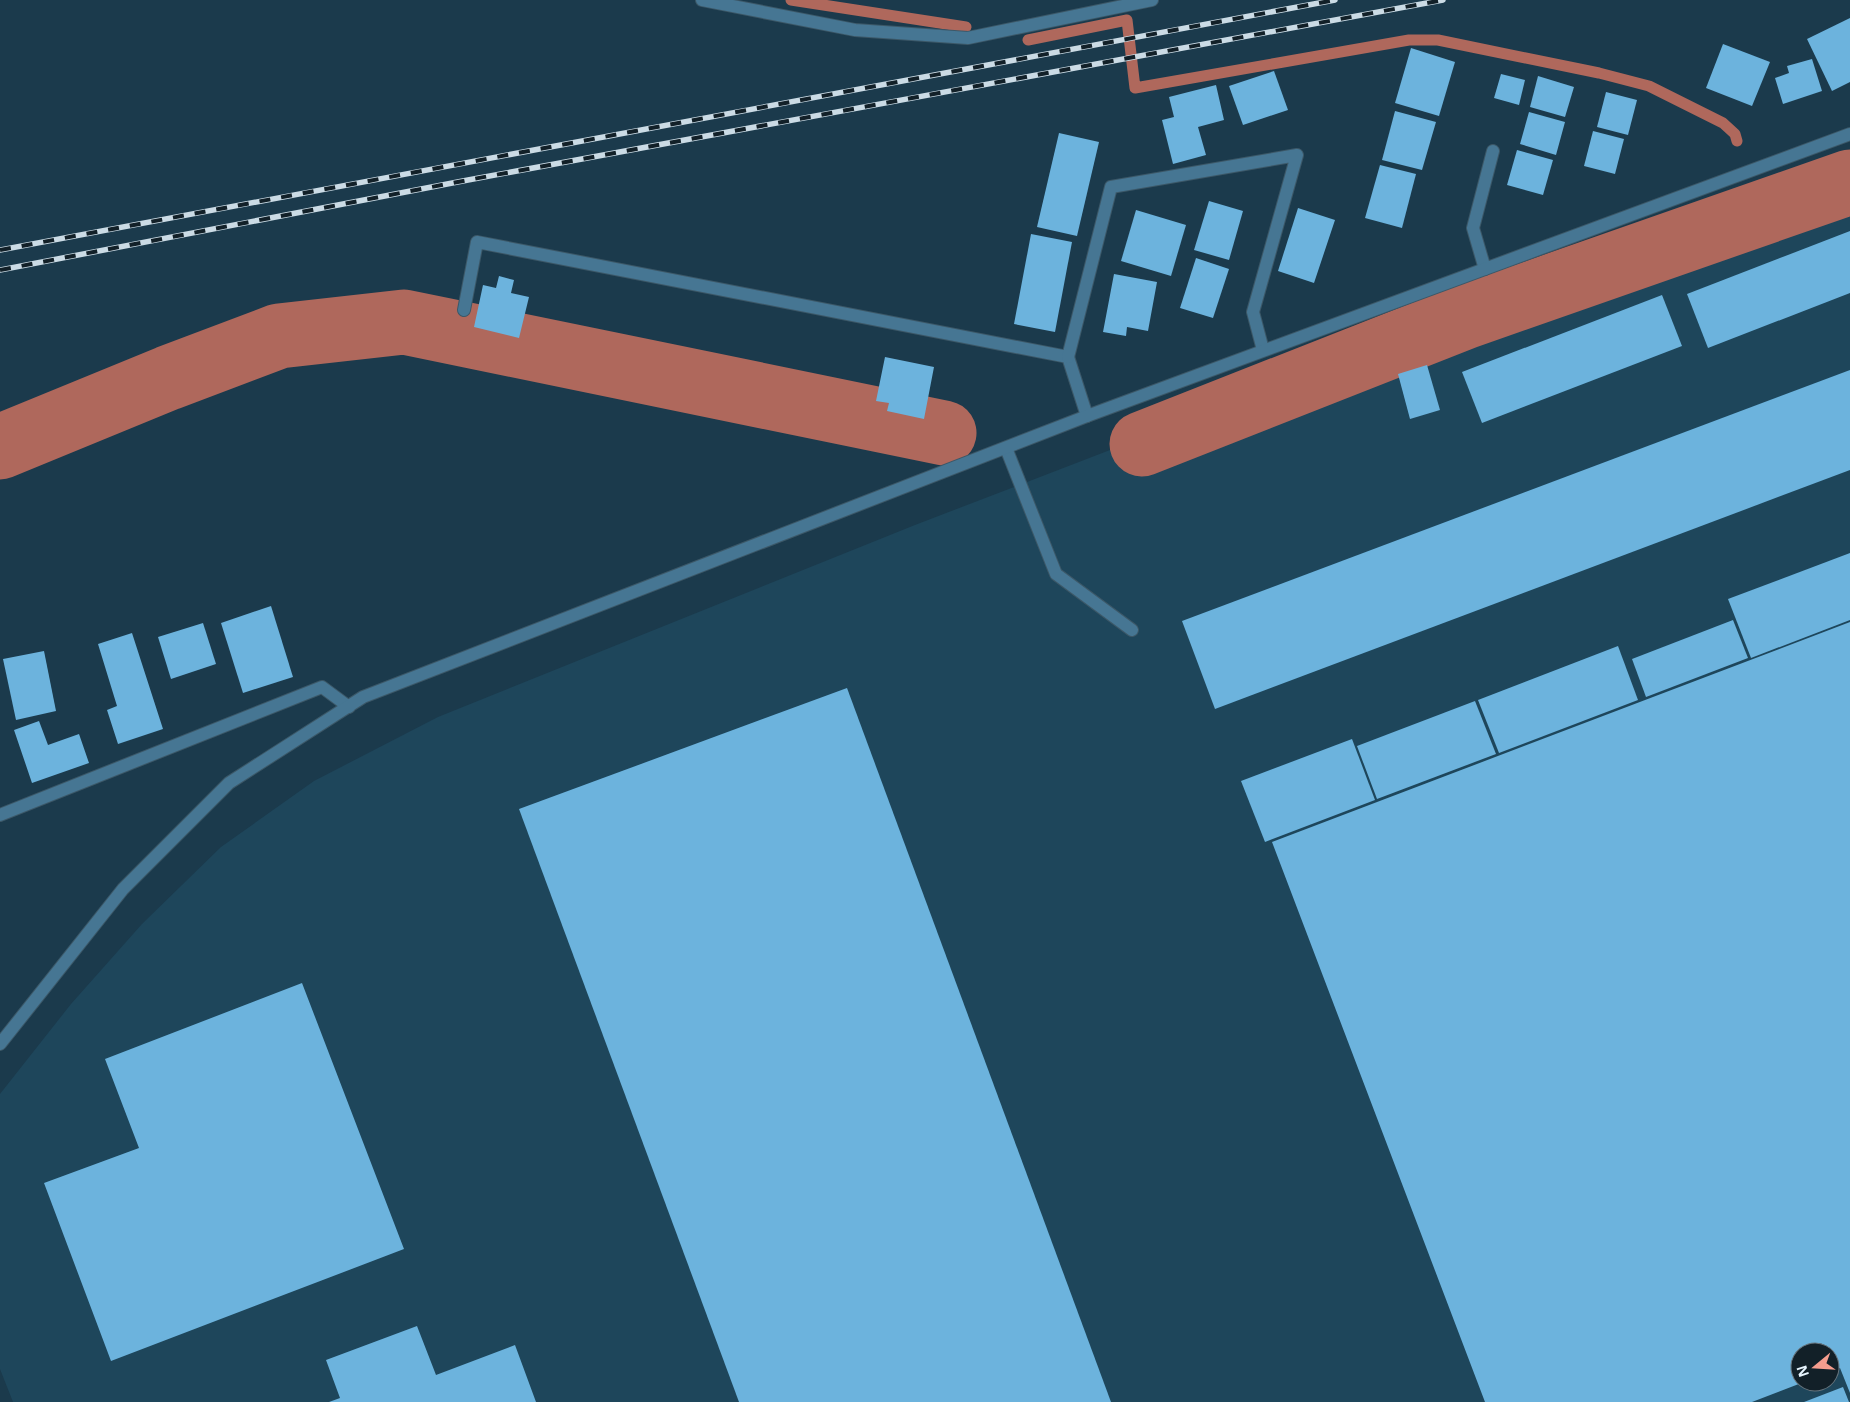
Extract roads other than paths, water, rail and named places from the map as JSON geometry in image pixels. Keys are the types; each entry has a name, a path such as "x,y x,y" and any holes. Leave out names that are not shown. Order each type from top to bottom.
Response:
{"street":[{"path":"702,0 855,30 968,38 1152,0"},
{"path":"0,1044 123,889 229,783 363,697 1087,416 1850,134"},
{"path":"1485,269 1472,228 1493,151"},
{"path":"1087,416 1068,358 1111,187 1297,155 1253,312 1264,350"},
{"path":"464,310 477,242 1068,358"},
{"path":"1006,448 1056,574 1132,630"},
{"path":"0,815 322,688 349,707"}],"waterway":[{"path":"791,0 966,27"},
{"path":"1028,40 1127,20 1135,88 1409,40 1438,40 1599,73 1649,86 1723,123 1735,134 1737,141"},
{"path":"1142,444 1467,316 1850,182"},
{"path":"1762,203 1765,211"},
{"path":"0,447 168,378 279,336 404,322 944,433"}],"railway":[{"path":"0,250 1335,0"},
{"path":"0,270 468,180 1443,0"}]}
